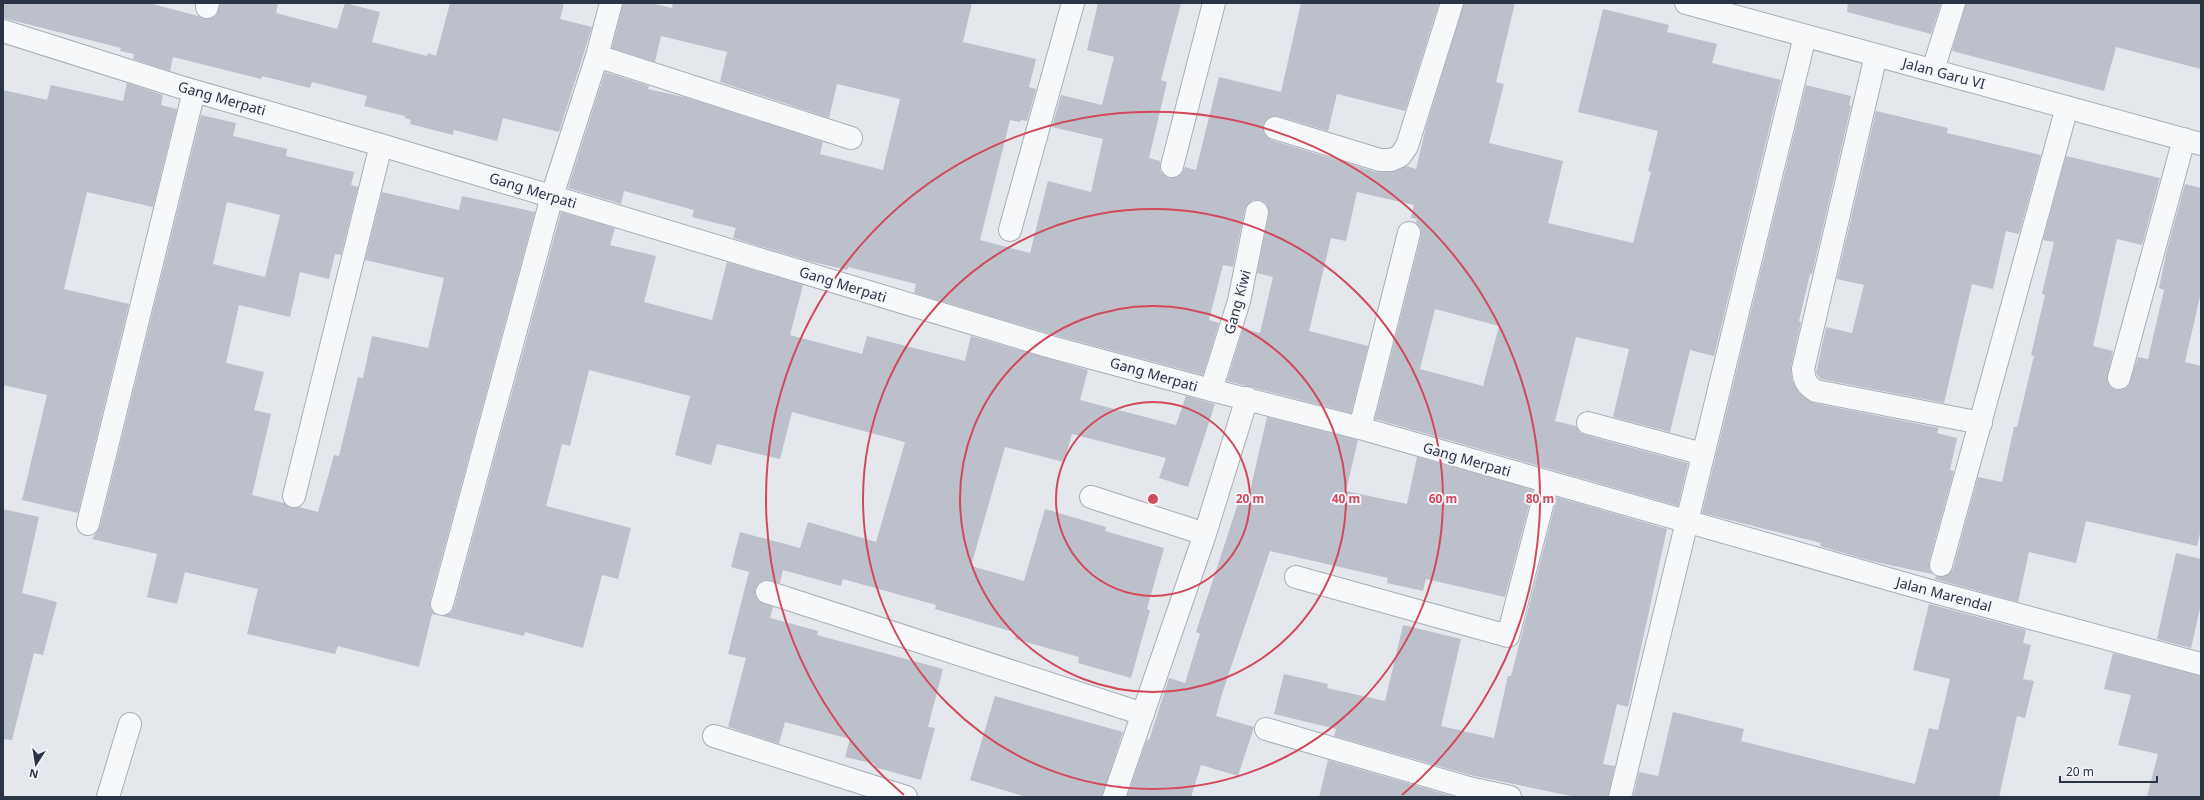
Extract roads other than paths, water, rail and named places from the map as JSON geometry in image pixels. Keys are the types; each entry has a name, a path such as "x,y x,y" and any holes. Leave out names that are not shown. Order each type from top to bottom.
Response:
{"street":[{"path":"442,604 552,196 597,56 610,3"},
{"path":"1010,230 1073,3"},
{"path":"1172,166 1214,3"},
{"path":"1275,128 1380,160 1391,160 1400,156 1407,146 1415,124 1452,3"},
{"name":"Jalan Garu VI","path":"1686,3 2192,141"},
{"path":"1933,70 1954,3"},
{"name":"Gang Merpati","path":"3,31 194,91 552,196 1051,347 1360,428 1688,522"},
{"path":"1620,797 1805,36"},
{"path":"1876,55 1803,369 1804,379 1808,386 1816,391 1981,423"},
{"path":"597,56 851,138"},
{"path":"88,524 194,91"},
{"path":"1941,565 2067,106"},
{"path":"2119,378 2192,141"},
{"path":"294,496 381,145"},
{"name":"Gang Kiwi","path":"1211,390 1239,301 1257,212"},
{"path":"1360,428 1409,232"},
{"path":"1114,797 1204,534 1247,398"},
{"path":"1588,422 1703,454"},
{"path":"1296,577 1508,636 1548,482"},
{"path":"1091,497 1204,534"},
{"name":"Jalan Marendal","path":"1688,522 1934,592 2200,659"},
{"path":"767,592 1143,714"},
{"path":"108,797 130,724"},
{"path":"1266,729 1469,788 1510,797"},
{"path":"714,736 906,797"}]}
